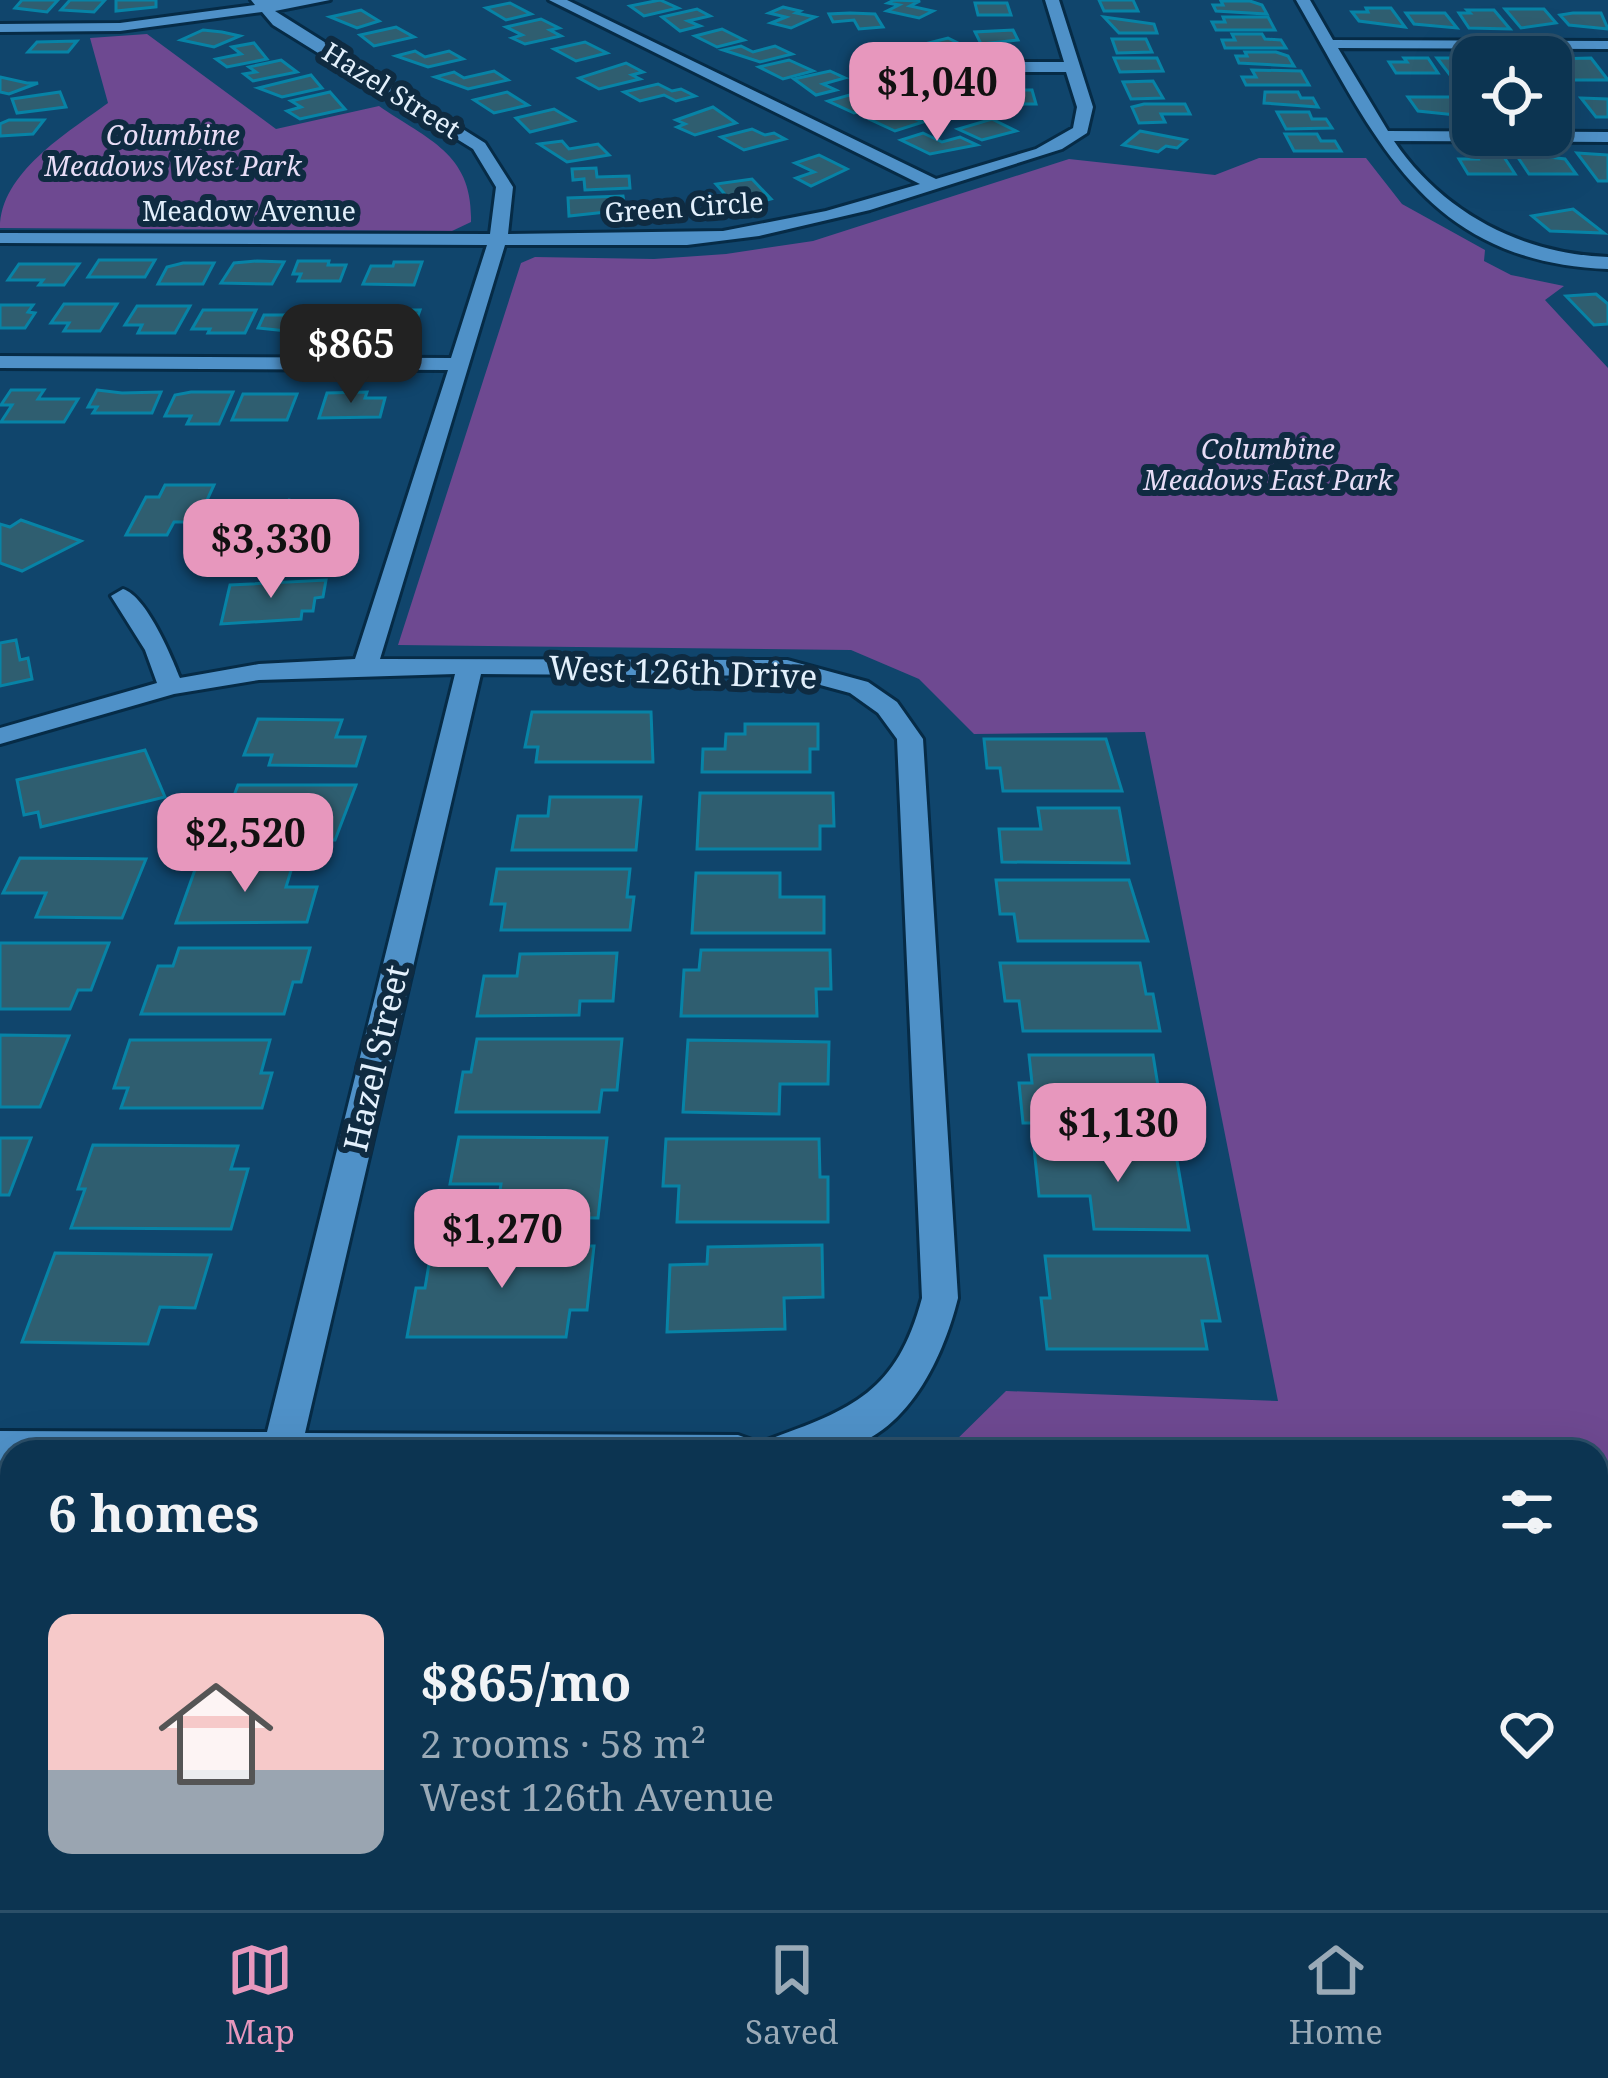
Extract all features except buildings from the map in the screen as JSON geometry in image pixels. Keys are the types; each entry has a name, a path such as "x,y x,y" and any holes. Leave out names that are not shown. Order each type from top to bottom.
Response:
{"street":[{"path":"0,28 120,28 262,4 322,0"},
{"path":"556,0 935,185"},
{"name":"Green Circle","path":"497,240 687,240 747,234 793,226 1060,144 1081,130 1085,107 1052,0"},
{"path":"1304,0 1404,167 1435,196 1543,264 1608,263"},
{"name":"Hazel Street","path":"262,4 278,22 444,122 495,161 508,195 365,666"},
{"path":"1329,44 1608,45"},
{"path":"1006,67 1076,67"},
{"path":"1385,136 1608,137"},
{"name":"Meadow Avenue","path":"0,238 497,240"},
{"path":"0,362 460,364"},
{"path":"123,596 157,650 171,687"},
{"name":"West 126th Drive","path":"0,736 171,687 260,672 365,666 787,668 826,674 880,699 899,718 910,739 940,1298 932,1342 913,1376 881,1410 824,1440"},
{"name":"Hazel Street","path":"284,1440 470,666"}],"green space":[{"name":"Columbine Meadows West Park","path":"147,34 276,129 379,106 431,140 456,165 470,199 471,222 452,231 0,228 3,208 23,172 108,103 90,38"},
{"name":"Columbine Meadows East Park","path":"1259,158 1366,158 1402,204 1485,250 1484,261 1511,275 1564,286 1545,300 1608,368 1608,1440 956,1440 1006,1391 1278,1401 1145,732 974,734 919,679 851,650 398,645 521,263 535,257 654,259 726,254 813,241 1069,159 1215,175"}]}
